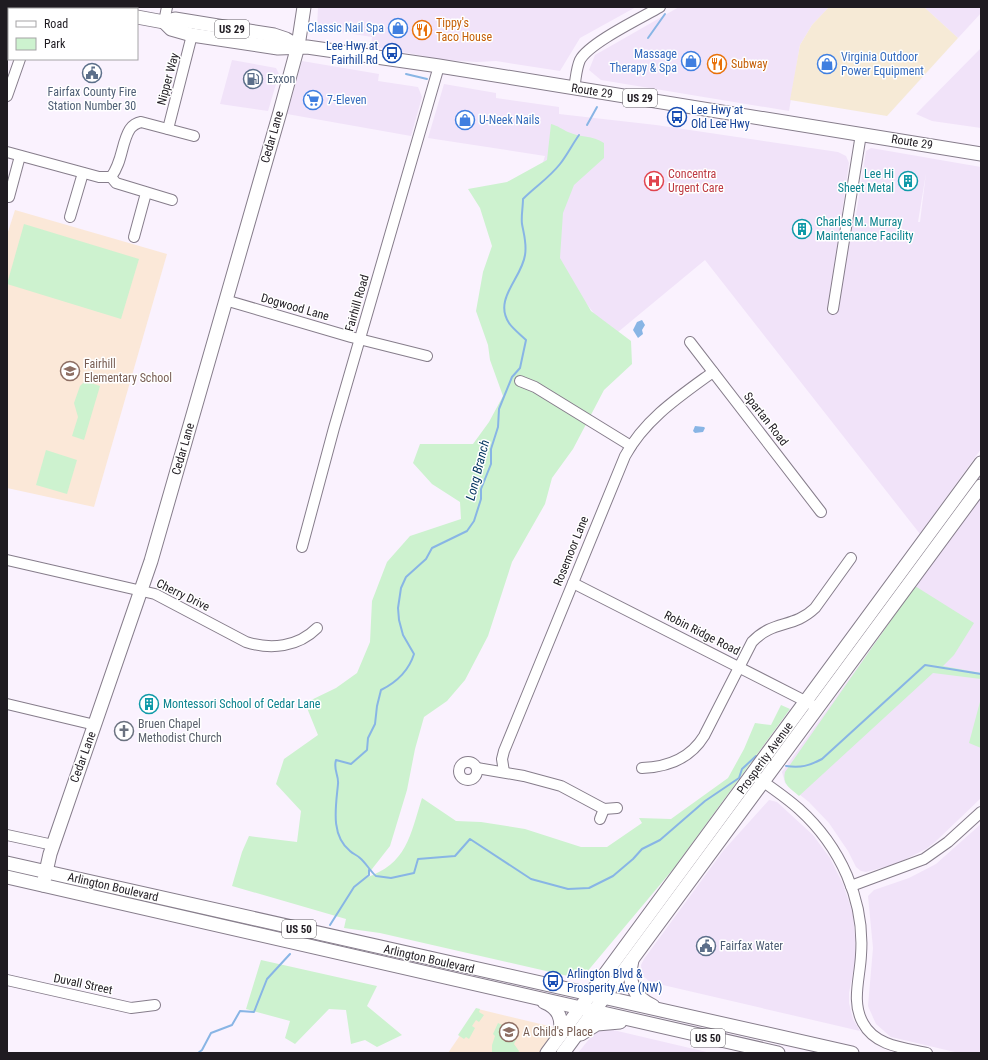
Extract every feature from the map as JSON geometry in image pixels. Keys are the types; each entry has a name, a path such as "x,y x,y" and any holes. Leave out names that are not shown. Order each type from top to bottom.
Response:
{"main road":[{"name":"Cedar Lane","path":"44,878 53,845 142,590 298,46 304,7"},
{"name":"Route 29","path":"138,17 164,22 175,19 274,35 286,39 298,46"},
{"name":"Route 29","path":"164,22 171,29 192,35 278,48 298,46 439,66 981,154"},
{"name":"Prosperity Avenue","path":"563,1053 632,960 759,778 807,701 981,463"},
{"name":"Prosperity Avenue","path":"547,1053 590,995 759,778 818,708 981,486"},
{"name":"Arlington Boulevard","path":"7,863 44,878 533,997 779,1053"},
{"name":"Arlington Boulevard","path":"7,877 44,878 604,998 852,1053"},
{"path":"632,960 630,977 637,995 648,1003 677,1015"},
{"path":"533,997 551,1005 558,1012 562,1023 560,1035"},
{"path":"572,1042 597,1024 607,1022 638,1022"}],"street":[{"path":"164,22 167,7"},
{"path":"574,88 577,70 581,59 585,54 598,43 660,7"},
{"name":"Nipper Way","path":"168,129 192,35"},
{"path":"7,96 20,60"},
{"name":"Fairhill Road","path":"302,547 439,66"},
{"path":"112,177 120,162 130,129 135,124 141,122 194,136"},
{"path":"833,309 861,134"},
{"path":"7,152 99,177 112,177"},
{"path":"9,196 20,156"},
{"path":"70,217 83,173"},
{"path":"112,177 116,183 172,200"},
{"path":"134,237 146,193"},
{"name":"Dogwood Lane","path":"225,300 360,339 427,356"},
{"name":"Spartan Road","path":"690,342 821,512"},
{"name":"Rosemoor Lane","path":"504,772 502,759 504,751 617,475 631,446 638,435 662,411 713,372"},
{"path":"520,382 535,387 631,446"},
{"path":"642,768 669,764 682,759 694,749 704,736 752,642 769,628 800,620 815,608 851,558"},
{"name":"Cherry Drive","path":"7,560 142,590 166,599 246,642 256,645 266,647 287,645 306,637 317,628"},
{"name":"Robin Ridge Road","path":"573,583 807,701 818,708"},
{"path":"7,704 95,725"},
{"path":"477,768 504,772 561,786 604,809 617,808"},
{"path":"759,778 798,808 819,830 840,860 851,886 861,933 861,962 856,1002 862,1023 881,1041 927,1053"},
{"path":"600,819 604,809"},
{"path":"851,886 924,859 948,842 981,812"},
{"path":"7,835 53,845"},
{"name":"Duvall Street","path":"7,980 131,1008 154,1005"},
{"path":"779,1053 782,1038"}],"shaded area":[{"path":"318,7 636,7 580,38 560,71 496,61 477,62 444,60 371,46 372,37 317,28"},
{"path":"679,7 829,7 812,25 800,45 789,111 601,80 589,70 595,55"},
{"path":"829,7 924,7 958,38 887,116 790,100 800,45 812,25"},
{"path":"924,7 981,7 981,13 958,38"},
{"path":"981,48 981,128 932,121 916,114"},
{"path":"232,60 276,68 279,74 268,111 220,104"},
{"path":"302,61 379,74 378,81 418,87 422,97 411,136 287,114"},
{"path":"444,84 496,93 496,98 559,107 559,114 656,125 838,152 846,156 849,163 842,212 856,215 866,151 871,148 981,167 981,449 920,534 705,260 612,337 524,222 545,156 428,138","holes":["926,173 920,222 918,222"]},
{"name":"Fairhill Elementary School","path":"15,210 167,254 94,507 7,488 7,235"},
{"path":"981,496 981,798 926,849 896,864 866,872 861,871 856,867 848,851 829,823 809,802 785,783 782,772"},
{"path":"769,800 777,802 813,835 830,858 843,884 853,914 855,937 855,962 849,993 849,1003 853,1019 860,1031 650,982 642,975 641,965 644,959 723,851"},
{"path":"981,824 981,1053 959,1053 891,1037 876,1024 868,1006 873,948 868,896 874,890 909,878 936,864"},
{"name":"A Child's Place","path":"478,1009 553,1027 556,1031 541,1053 448,1053"},
{"path":"609,1029 711,1053 578,1053 594,1033"}],"green space":[{"path":"551,124 573,134 600,140 604,143 604,158 574,185 563,213 560,258 591,311 631,341 632,364 604,390 573,449 552,478 545,504 512,562 488,636 465,680 447,701 424,717 415,749 407,790 390,846 365,878 390,865 398,857 410,836 422,798 456,821 481,822 525,829 581,847 607,847 642,823 639,818 671,819 728,778 744,749 755,723 771,725 781,705 790,709 674,868 581,979 380,933 344,928 346,919 232,886 242,852 249,836 297,842 301,811 276,784 284,759 318,735 305,703 336,688 357,673 370,642 372,601 387,562 410,536 461,519 460,502 432,484 413,463 420,444 473,444 489,422 503,396 490,360 488,345 476,311 483,272 492,246 480,208 468,189 507,182 547,160"},
{"path":"24,224 139,259 121,319 7,284"},
{"path":"85,381 100,386 84,440 72,436 78,417 74,403 80,386"},
{"path":"46,450 77,460 67,494 36,485"},
{"path":"915,586 974,623 954,655 943,666 981,673 981,679 933,673 799,796 786,783 784,776 785,772"},
{"path":"981,698 981,748 969,743"},
{"path":"261,960 377,986 367,1006 402,1035 377,1047 365,1040 351,1044 346,1010 329,1009 295,1044 285,1038 290,1021 246,1009"},
{"path":"476,1008 480,1009 479,1012 484,1015 479,1022 476,1020 472,1026 475,1028 469,1039 466,1037 464,1039 458,1035"},
{"path":"498,1023 519,1033 514,1044 519,1051 518,1053 492,1053 492,1045 495,1036 493,1034"}],"water":[{"path":"642,320 645,325 642,330 643,334 638,338 633,330 637,322"},
{"path":"695,426 705,428 703,432 695,433 693,431"}],"waterway":[{"name":"Long Branch","path":"648,38 665,14"},
{"path":"406,74 427,79"},
{"name":"Long Branch","path":"587,125 597,107"},
{"name":"Long Branch","path":"579,135 556,169 523,199 522,221 526,251 523,264 506,297 504,305 505,314 509,323 526,340 520,368 512,377 499,409 498,427 491,449 491,464 481,489 481,499 474,521 467,531 432,548 426,559 406,577 401,588 398,608 399,620 403,635 414,654 412,660 402,675 381,690 375,724 368,738 367,750 351,764 336,760 335,767 338,781 336,820 339,837 351,852 358,856 376,876 391,878 414,873 418,859 455,856 470,839 531,879 568,889 589,888 613,876 642,849 660,840 705,801 739,778 742,769 756,756"},
{"path":"786,766 805,766 822,759 925,665 981,674"},
{"path":"330,925 354,887 369,875 369,870"},
{"name":"Long Branch","path":"198,1053 202,1050 211,1033 232,1025 240,1011 254,1012 267,979 290,954"}],"place":[{"name":"Classic Nail Spa","path":"398,28"},
{"name":"Tippy's Taco House","path":"422,30"},
{"name":"Lee Hwy at Fairhill Rd","path":"392,53"},
{"name":"Massage Therapy & Spa","path":"691,61"},
{"name":"Subway","path":"717,64"},
{"name":"Virginia Outdoor Power Equipment","path":"827,64"},
{"name":"Fairfax County Fire Station Number 30","path":"92,73"},
{"name":"Exxon","path":"253,79"},
{"name":"7-Eleven","path":"313,100"},
{"name":"Lee Hwy at Old Lee Hwy","path":"677,117"},
{"name":"U-Neek Nails","path":"465,120"},
{"name":"Concentra Urgent Care","path":"654,181"},
{"name":"Lee Hi Sheet Metal","path":"908,181"},
{"name":"Charles M. Murray Maintenance Facility","path":"802,229"},
{"name":"Fairhill Elementary School","path":"70,371"},
{"name":"Montessori School of Cedar Lane","path":"149,704"},
{"name":"Bruen Chapel Methodist Church","path":"124,731"},
{"name":"Fairfax Water","path":"706,946"},
{"name":"Arlington Blvd & Prosperity Ave (NW)","path":"553,981"},
{"name":"A Child's Place","path":"509,1032"}]}
